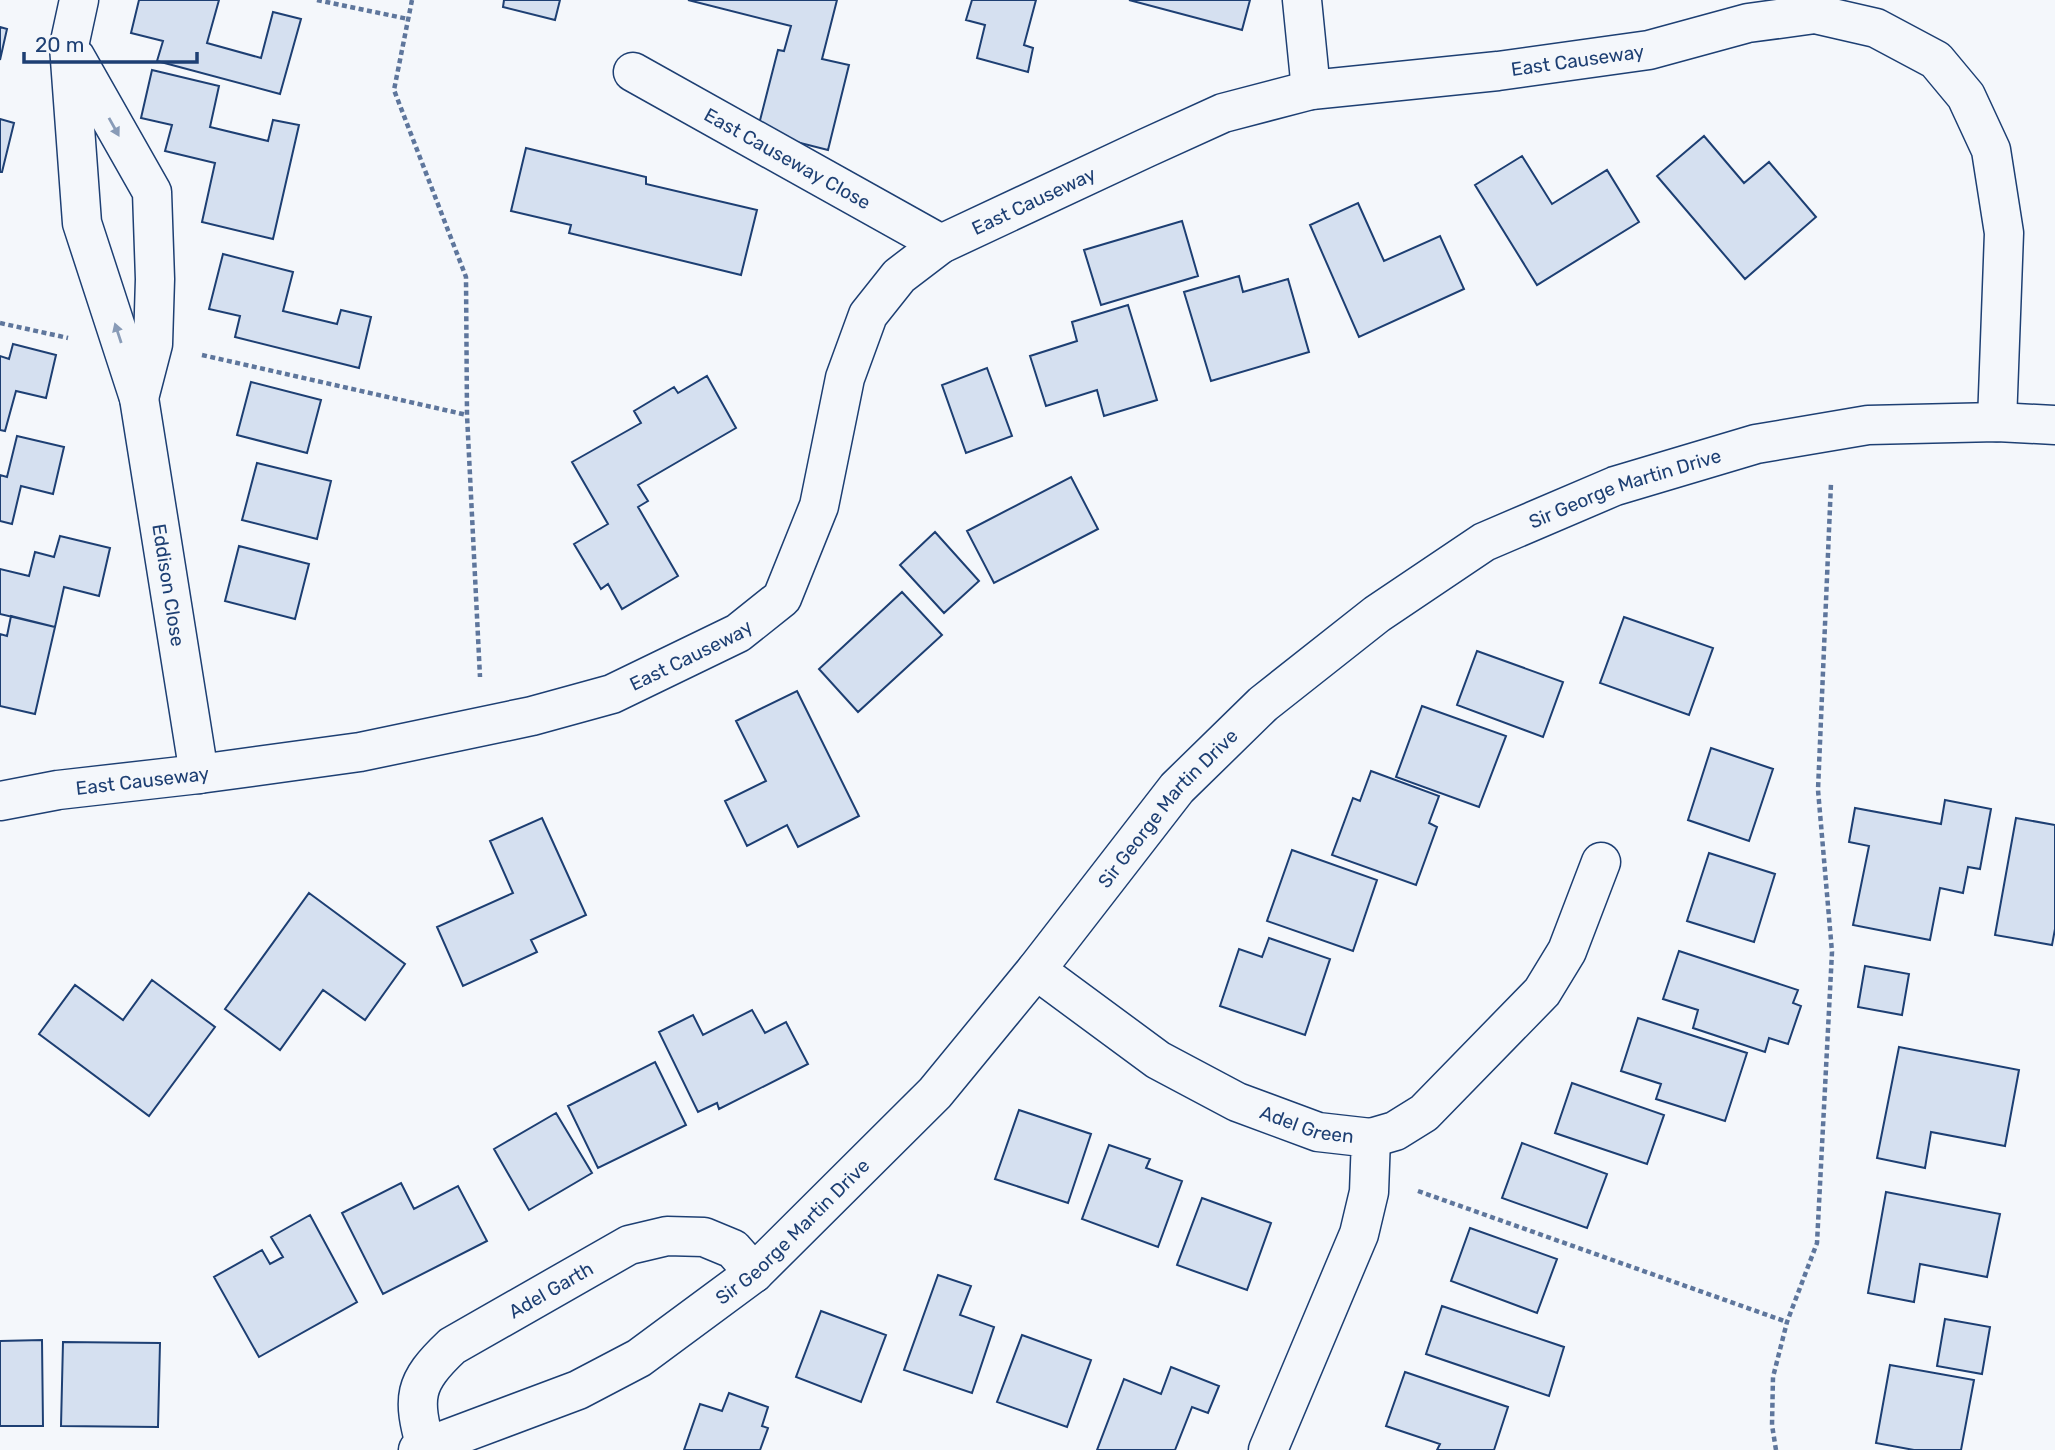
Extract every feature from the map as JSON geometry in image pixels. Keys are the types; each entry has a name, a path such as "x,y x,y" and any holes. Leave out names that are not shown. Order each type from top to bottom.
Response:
{"street":[{"name":"Eddison Close","path":"79,0 69,46 82,223 139,347"},
{"path":"1302,0 1311,90"},
{"name":"East Causeway","path":"0,801 58,790 360,752 482,726 612,694 738,633 782,598 819,506 845,378 868,315 899,276 941,244 1223,113 1311,90 1498,71 1649,50 1816,7 1876,29 1936,60 1966,96 1991,150 2004,233 1997,422"},
{"name":"Eddison Close","path":"69,46 152,192 155,279 139,347 139,398 199,774"},
{"name":"East Causeway Close","path":"632,72 941,244"},
{"name":"Sir George Martin Drive","path":"422,1449 578,1390 639,1357 754,1273 935,1093 1036,970 1177,788 1263,704 1377,614 1484,542 1615,486 1756,444 1868,425 1997,422 2055,425"},
{"path":"1268,1450 1359,1234 1369,1192 1370,1156 1395,1131 1424,1114 1542,992 1567,951 1601,862"},
{"name":"Adel Green","path":"1036,970 1158,1060 1237,1102 1318,1132 1370,1156"},
{"name":"Adel Garth","path":"422,1449 416,1415 418,1391 433,1364 453,1346 629,1245 667,1236 704,1237 733,1249 754,1273"}],"path":[{"path":"317,0 408,19"},
{"path":"412,0 394,90 466,277 467,415 482,726"},
{"path":"0,323 139,347 467,415"},
{"path":"1776,1450 1772,1424 1773,1377 1787,1322 1817,1243 1832,952 1818,790 1833,431"},
{"path":"1370,1156 1787,1322"}],"building":[{"path":"139,0 219,0 207,43 261,58 273,12 301,19 280,94 157,61 163,41 131,33"},
{"path":"504,0 560,0 555,20 503,7"},
{"path":"688,0 837,0 822,59 849,65 828,150 757,132 778,50 784,51 791,26"},
{"path":"972,0 1036,0 1024,45 1033,48 1028,72 977,58 985,25 966,20"},
{"path":"1129,0 1250,0 1242,30"},
{"path":"0,27 7,29 0,60"},
{"path":"152,70 219,86 210,127 268,141 273,120 299,125 273,239 202,222 215,163 165,151 172,125 141,118"},
{"path":"0,119 14,123 2,172 0,172"},
{"path":"1704,136 1744,183 1769,162 1816,217 1745,279 1657,176"},
{"path":"526,148 646,177 646,184 757,210 741,275 569,233 571,225 511,211"},
{"path":"1522,156 1552,204 1607,170 1639,222 1537,285 1475,185"},
{"path":"1358,203 1384,261 1440,236 1464,289 1359,337 1310,225"},
{"path":"1182,221 1198,276 1101,305 1084,250"},
{"path":"223,254 293,272 283,311 337,324 341,310 371,317 359,368 235,337 240,316 209,309"},
{"path":"1239,276 1243,292 1288,279 1309,352 1211,381 1184,292"},
{"path":"1128,305 1157,400 1104,416 1097,390 1046,406 1030,356 1077,341 1072,322"},
{"path":"13,344 56,355 46,398 16,391 5,431 0,430 0,356 9,359"},
{"path":"987,368 1012,436 966,453 942,385"},
{"path":"707,376 736,428 638,485 648,501 638,507 678,576 622,609 608,584 601,589 574,544 608,524 572,462 641,423 634,411 674,387 678,393"},
{"path":"251,382 321,400 307,453 237,435"},
{"path":"17,436 64,447 53,494 21,486 12,524 0,521 0,475 7,477"},
{"path":"257,463 331,481 317,539 242,520"},
{"path":"1071,477 1098,529 994,583 967,531"},
{"path":"935,532 979,581 944,613 900,565"},
{"path":"60,536 110,548 99,596 64,587 55,627 0,614 0,569 29,576 35,552 54,557"},
{"path":"239,546 309,564 295,619 225,601"},
{"path":"902,592 942,635 858,712 819,669"},
{"path":"11,616 55,627 35,714 0,706 0,634 7,636"},
{"path":"1624,617 1713,648 1689,715 1600,683"},
{"path":"1477,651 1563,682 1543,737 1457,705"},
{"path":"797,691 859,816 798,847 787,825 747,846 725,801 766,781 736,721"},
{"path":"1422,706 1506,736 1479,807 1396,777"},
{"path":"1711,748 1773,769 1749,841 1688,820"},
{"path":"1371,771 1439,796 1429,823 1437,827 1416,885 1332,855 1353,798 1360,801"},
{"path":"1945,800 1991,809 1980,869 1968,867 1963,893 1940,888 1930,940 1853,925 1869,846 1849,842 1855,808 1941,824"},
{"path":"542,818 586,915 531,940 537,952 463,986 437,927 513,893 490,841"},
{"path":"2016,818 2055,825 2055,929 2052,945 1995,935"},
{"path":"1292,850 1377,880 1353,951 1267,921"},
{"path":"1709,853 1775,874 1754,942 1687,921"},
{"path":"309,893 405,964 365,1020 323,990 280,1050 225,1009"},
{"path":"1269,938 1330,959 1305,1035 1220,1006 1239,949 1262,957"},
{"path":"1679,951 1798,990 1793,1003 1801,1006 1788,1044 1769,1038 1765,1052 1693,1028 1698,1010 1663,999"},
{"path":"1865,966 1909,974 1902,1015 1858,1007"},
{"path":"152,980 215,1027 149,1116 39,1034 75,985 123,1020"},
{"path":"752,1010 765,1033 786,1022 808,1064 719,1109 717,1103 698,1112 659,1032 693,1015 703,1035"},
{"path":"1638,1018 1747,1053 1725,1121 1656,1099 1661,1084 1621,1071"},
{"path":"1899,1047 2019,1070 2005,1146 1931,1132 1925,1168 1877,1158"},
{"path":"655,1062 686,1125 598,1168 568,1106"},
{"path":"1572,1083 1664,1115 1647,1164 1555,1133"},
{"path":"1019,1110 1091,1134 1068,1203 995,1179"},
{"path":"556,1113 592,1173 529,1210 494,1149"},
{"path":"1522,1143 1607,1174 1587,1228 1502,1198"},
{"path":"1109,1145 1150,1159 1146,1168 1182,1181 1158,1247 1082,1219"},
{"path":"401,1183 414,1209 458,1186 487,1241 383,1294 342,1213"},
{"path":"1886,1192 2000,1214 1987,1277 1920,1264 1914,1302 1868,1293"},
{"path":"1202,1198 1271,1223 1247,1290 1177,1265"},
{"path":"310,1215 357,1302 259,1357 214,1277 262,1250 270,1264 283,1257 271,1237"},
{"path":"1470,1228 1557,1259 1537,1313 1451,1281"},
{"path":"938,1275 971,1286 960,1315 994,1327 972,1393 904,1370"},
{"path":"1442,1306 1564,1347 1549,1396 1426,1354"},
{"path":"821,1311 886,1335 861,1402 796,1377"},
{"path":"1945,1319 1990,1327 1982,1374 1937,1366"},
{"path":"1022,1335 1091,1360 1067,1427 997,1402"},
{"path":"42,1340 43,1426 0,1426 0,1341"},
{"path":"63,1342 160,1343 158,1427 61,1426"},
{"path":"1890,1365 1974,1380 1961,1450 1914,1450 1876,1443"},
{"path":"1171,1367 1219,1386 1208,1413 1192,1407 1175,1450 1097,1450 1124,1379 1161,1394"},
{"path":"1405,1372 1508,1407 1494,1450 1437,1450 1440,1444 1386,1426"},
{"path":"729,1393 768,1407 762,1426 768,1428 760,1450 684,1450 700,1404 722,1411"}]}
